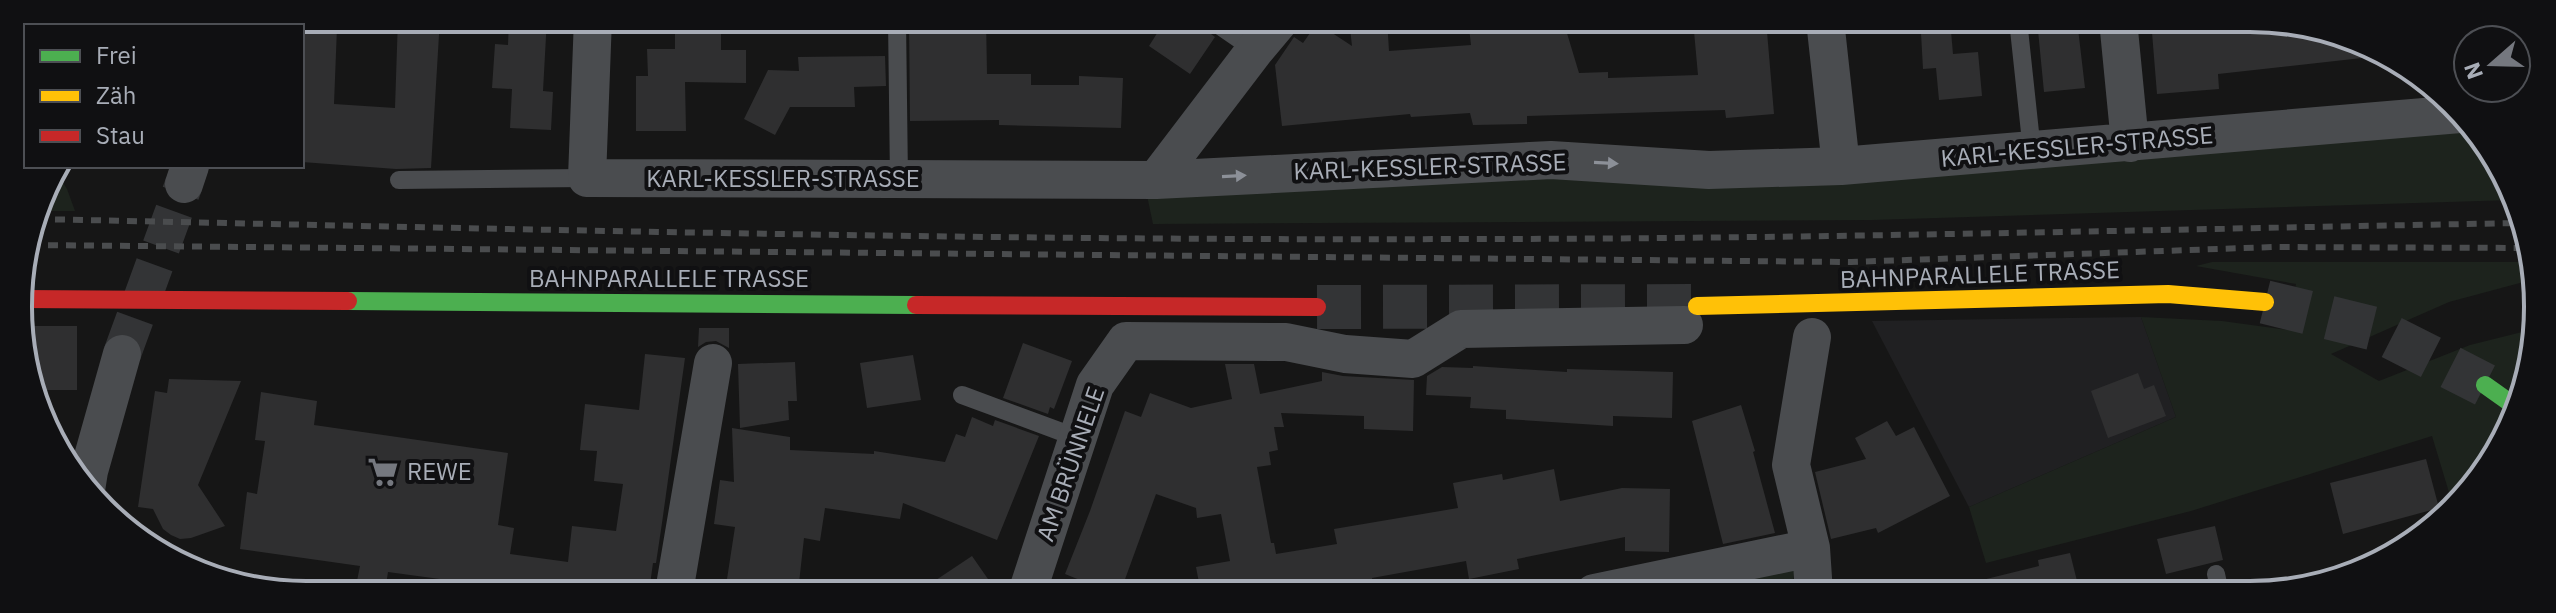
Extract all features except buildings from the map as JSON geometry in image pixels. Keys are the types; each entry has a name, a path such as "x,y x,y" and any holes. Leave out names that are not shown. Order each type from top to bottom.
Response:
{"main road":[{"name":"BAHNPARALLELE TRASSE","path":"1690,315 2168,294 2265,302"},
{"name":"BAHNPARALLELE TRASSE","path":"33,299 1317,307"},
{"path":"2485,385 2507,400"}],"street":[{"path":"1156,180 1270,32"},
{"path":"1826,32 1841,166"},
{"path":"2119,32 2130,143"},
{"path":"587,178 592,33"},
{"name":"KARL-KESSLER-STRASSE","path":"587,178 1156,180 1551,160 1709,170 1841,166 2445,115"},
{"name":"AM BRÜNNELE","path":"1031,581 1095,385 1126,341 1286,342 1345,354 1413,359 1461,329 1690,315"},
{"path":"1812,337 1791,465 1811,548 1813,581"},
{"path":"89,473 122,354"},
{"path":"676,581 713,363"},
{"path":"1652,581 1811,548"}],"lane":[{"path":"2019,32 2032,151"},
{"path":"897,33 899,180"},
{"path":"1230,33 1255,50"},
{"name":"KARL-KESSLER-STRASSE","path":"399,180 587,178"},
{"path":"962,395 1078,438"},
{"path":"2216,574 2217,581"}],"shaded area":[{"path":"2451,121 2478,154 2502,200 1872,220 1153,224 1145,186"},
{"path":"62,181 67,189 75,211 49,211"},
{"path":"2212,262 2520,262 2523,282 2449,302 2331,354 2379,381 2470,345 2523,332 2515,378 2496,428 2478,459 2450,494 2432,436 2191,511 1986,563 1969,507 2176,417 2141,317 2222,321 2288,330 2296,284 2196,266"},
{"path":"2141,317 2176,417 1969,507 1872,321"},
{"path":"1794,569 1794,581 1728,581"}],"tunnel":[{"path":"122,354 184,184"},
{"path":"2265,302 2375,329 2485,385"},
{"path":"1317,307 1697,306"}],"railway":[{"path":"47,219 750,234 1284,239 1595,239 2511,223"},
{"path":"39,245 1851,262 2274,247 2518,248"}],"traffic: fast":[{"path":"348,301 916,305"},
{"path":"2485,385 2507,400"}],"traffic: slow":[{"path":"1697,306 2168,294 2265,302"}],"traffic: jam":[{"path":"33,299 348,301"},
{"path":"916,305 1317,307"}],"place":[{"name":"REWE","path":"383,472"}]}
